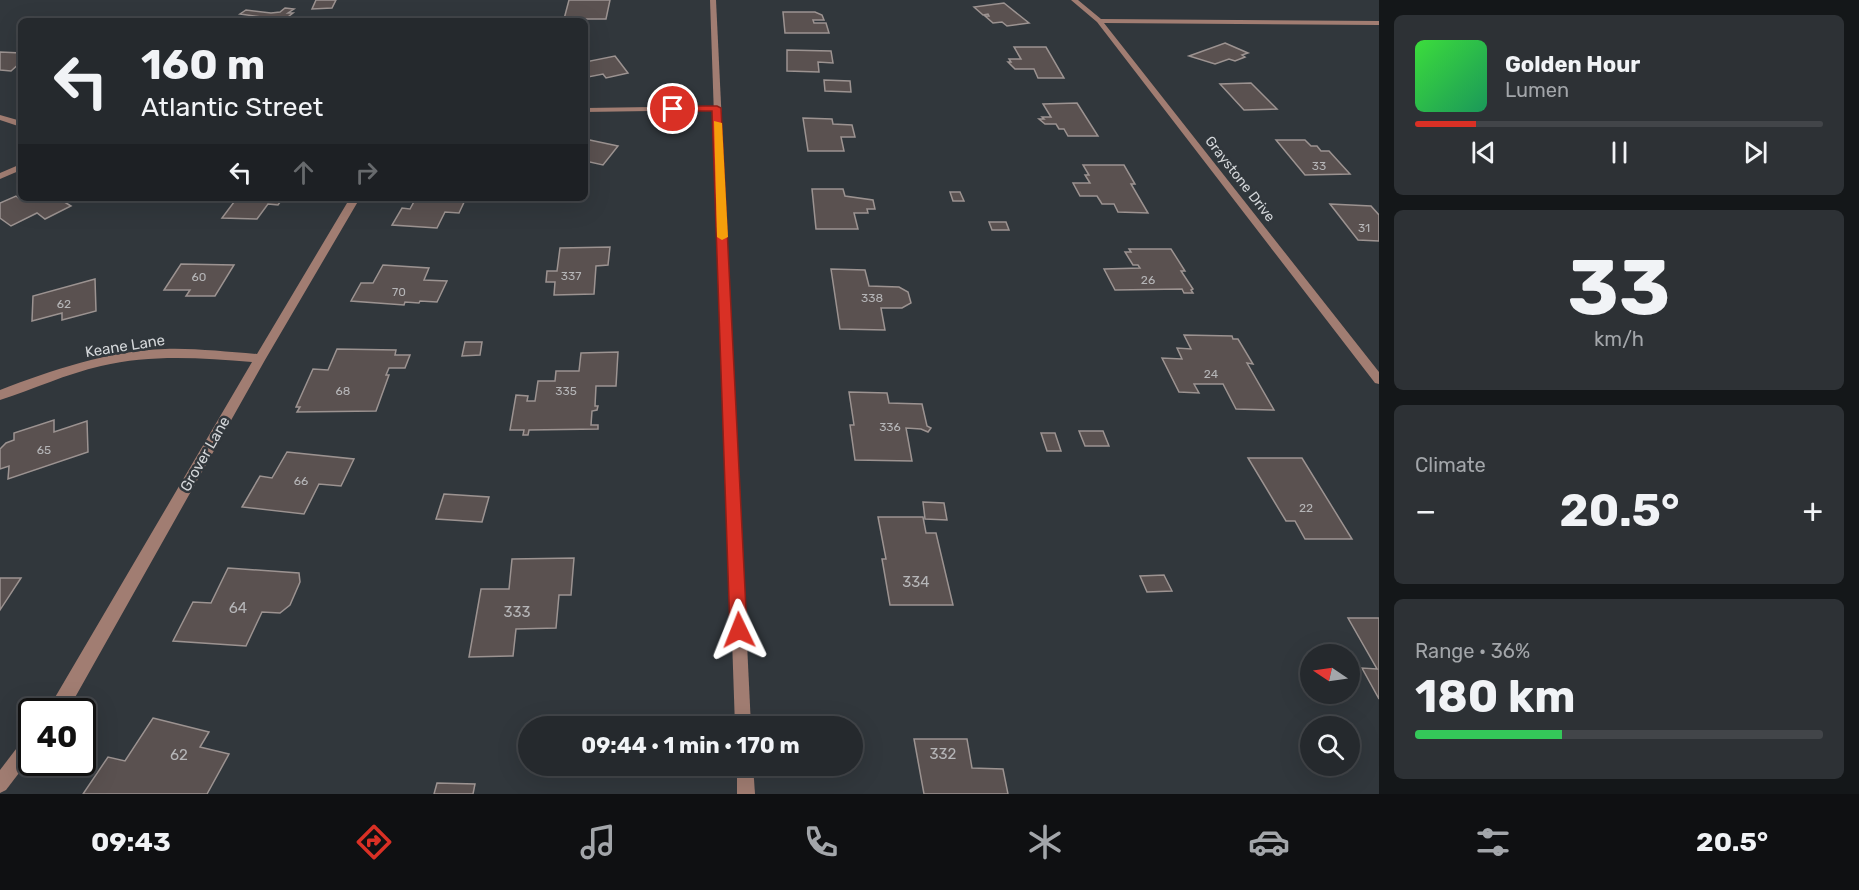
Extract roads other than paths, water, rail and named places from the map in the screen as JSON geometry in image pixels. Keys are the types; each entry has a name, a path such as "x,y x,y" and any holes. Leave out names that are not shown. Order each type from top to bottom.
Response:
{"street":[{"path":"713,0 743,716"},
{"name":"Graystone Drive","path":"1074,0 1099,21 1379,380"},
{"path":"1099,21 1379,23"},
{"path":"588,110 717,108"},
{"path":"0,117 18,123"},
{"path":"0,176 18,168"},
{"name":"Grover Lane","path":"65,698 260,358 354,201"},
{"name":"Keane Lane","path":"0,395 30,383 97,363 163,353 260,358"},
{"path":"0,784 18,760"},
{"path":"745,776 746,794"}]}
